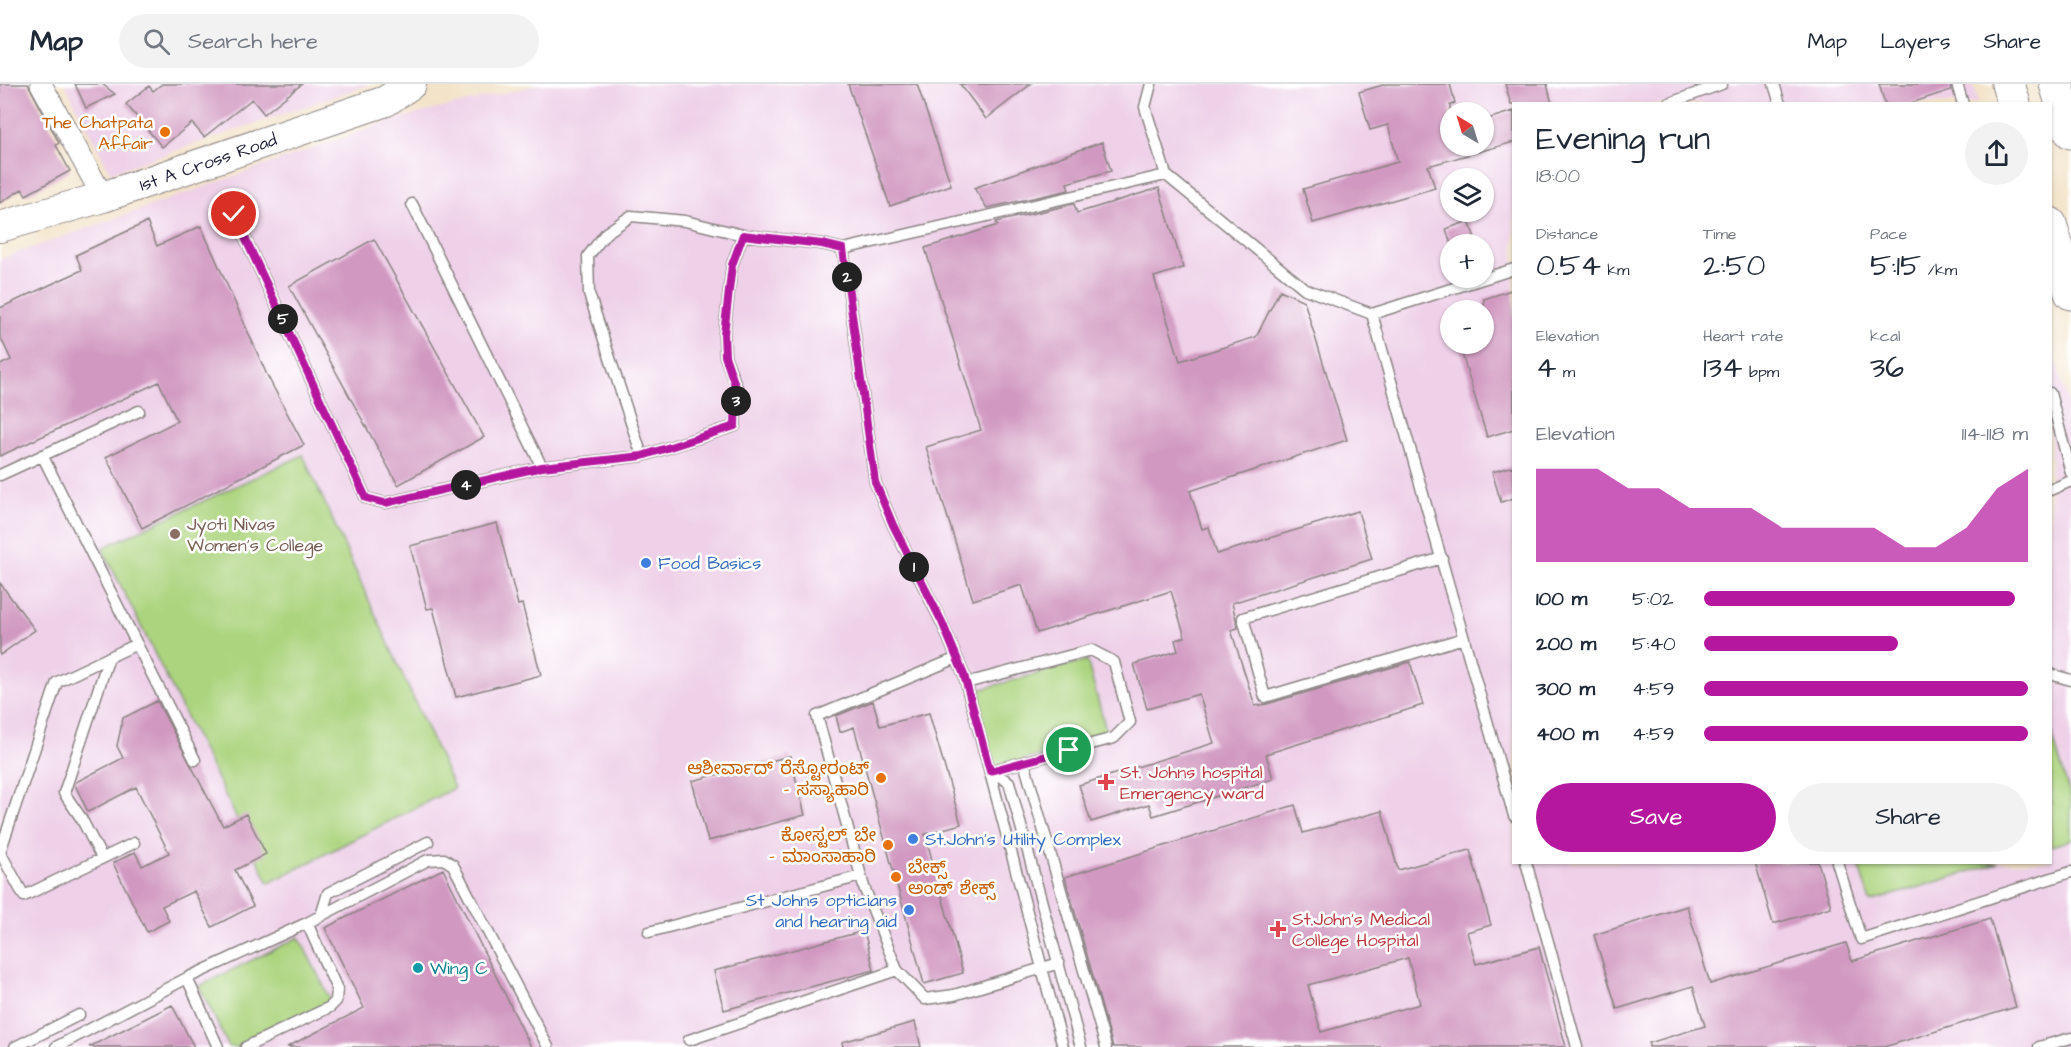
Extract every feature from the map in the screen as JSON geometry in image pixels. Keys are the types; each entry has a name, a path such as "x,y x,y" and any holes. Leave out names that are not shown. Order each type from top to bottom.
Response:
{"main road":[{"path":"2008,84 2013,102"},
{"path":"2056,84 2071,132"},
{"path":"2052,231 2071,293"}],"street":[{"path":"41,84 103,197"},
{"name":"1st A Cross Road","path":"0,227 103,197 386,101 411,84"}],"lane":[{"path":"1151,84 1145,107 1166,175 1305,289 1372,314 1512,270"},
{"path":"1672,102 1722,84"},
{"path":"1774,84 1779,102"},
{"path":"1957,84 1962,102"},
{"path":"642,456 589,294 588,256 606,233 631,216 685,221 743,235 822,244 843,249 1166,175"},
{"path":"412,204 542,467"},
{"path":"234,214 366,498 385,503 542,467 642,456 735,426 736,388 725,356 724,334 732,265 743,235"},
{"path":"843,249 875,482 893,525 942,622 966,683 1063,1047"},
{"path":"1372,314 1512,809"},
{"path":"2052,401 2071,474"},
{"path":"0,475 139,411"},
{"path":"42,455 195,760"},
{"path":"2052,489 2071,481"},
{"path":"1442,558 1243,618 1265,697 1464,638"},
{"path":"134,843 24,896 0,852 57,682 137,644"},
{"path":"966,683 1091,650 1114,662 1130,722 1114,738 990,771"},
{"path":"102,858 64,792 109,657"},
{"path":"957,658 817,716 861,876 897,970 925,999 954,994 1059,963"},
{"path":"2052,675 2071,680"},
{"path":"1024,762 1106,1047"},
{"path":"990,771 1009,782 1081,1047"},
{"path":"321,916 328,894 428,842"},
{"path":"56,1047 187,978 307,923 428,861 444,859 453,865 548,1047"},
{"path":"1527,864 1577,1047"},
{"path":"1838,864 1861,939 2071,872"},
{"path":"649,932 861,876"},
{"path":"246,1047 330,1007 336,1001 337,989 307,923"},
{"path":"689,1040 897,970"},
{"path":"187,978 218,1047"},
{"path":"15,1047 79,1015"},
{"path":"2039,1047 2071,1038"}],"shaded area":[{"path":"65,84 371,84 110,173"},
{"path":"541,84 1973,84 1979,102 1512,102 1512,864 2052,864 2052,348 2071,414 2071,1047 0,1047 0,259 396,119"}],"green space":[{"path":"303,455 454,788 269,883 102,548"},
{"path":"1087,660 1108,737 991,769 971,692"},
{"path":"2052,734 2071,799 2071,840 2052,846"},
{"path":"1859,864 1995,864 1870,902"},
{"path":"299,937 331,1001 238,1047 229,1047 199,986"}],"building":[{"path":"0,84 28,84 59,143 56,145 70,171 26,195 22,189 0,203"},
{"path":"75,84 102,84 115,94 86,108"},
{"path":"162,84 302,84 264,114 252,99 204,137 192,123 162,147 126,104 149,86 153,91"},
{"path":"848,84 917,84 951,185 890,206"},
{"path":"960,84 1031,84 986,119"},
{"path":"1386,84 1450,84 1455,102 1440,102 1440,156 1464,156 1428,166 1435,188 1313,223 1303,189 1398,162 1388,125 1370,130 1359,92"},
{"path":"1505,84 1547,84 1552,102 1512,102 1511,104"},
{"path":"1879,84 1950,84 1951,90 1914,102 1884,102"},
{"path":"1512,112 1512,143 1494,148 1494,117"},
{"path":"1102,142 1111,171 1067,183 1069,190 987,208 974,188"},
{"path":"1159,188 1183,268 1154,277 1180,361 1256,337 1280,290 1304,301 1347,440 1190,491 1202,529 1209,527 1217,554 1358,511 1372,559 1232,603 1238,628 1231,630 1255,706 1410,662 1423,705 1266,754 1273,779 1153,816 1149,804 1091,822 1079,785 1214,743 1199,694 1147,709 1134,664 1178,651 1175,640 1185,637 1171,591 1037,633 1022,585 973,600 926,447 981,430 925,248 998,225 996,222 1074,204 1077,213"},
{"path":"147,222 157,246 201,226 267,375 304,445 142,528 106,457 177,421 159,382 0,456 0,365 11,360 0,336 0,308 82,270 76,255"},
{"path":"1469,222 1474,234 1448,234 1446,229"},
{"path":"374,239 484,437 398,485 289,286"},
{"path":"1512,290 1512,430 1487,437 1462,354 1494,354 1494,300 1484,300"},
{"path":"1512,467 1512,499 1501,502 1492,472"},
{"path":"497,523 518,605 522,604 541,675 456,697 433,608 427,609 410,546"},
{"path":"0,583 35,630 0,655"},
{"path":"157,701 223,826 246,814 266,854 235,870 253,906 212,927 194,891 162,906 169,921 147,932 113,863 135,852 142,866 169,853 136,787 88,812 75,785 76,782 123,758 117,746 123,718"},
{"path":"873,701 880,726 929,713 961,824 925,834 963,973 924,984 854,727 840,732 836,716"},
{"path":"790,756 805,815 708,841 692,781"},
{"name":"St.John's Medical College Hospital","path":"1295,805 1303,833 1382,811 1398,870 1470,850 1491,925 1467,932 1476,964 1539,947 1566,1047 1113,1047 1065,877","holes":["1408,958 1420,1004 1321,1032 1308,985"]},
{"path":"1756,864 1819,864 1831,907 1773,924"},
{"name":"Wing C","path":"443,869 531,1047 287,1047 364,1008 325,928"},
{"path":"1687,906 1710,984 1846,943 1852,961 1990,919 2016,1007 1884,1047 1649,1047 1649,1043 1705,1026 1693,986 1617,1009 1594,935"},
{"path":"864,931 874,970 724,1010 714,971"},
{"path":"172,1005 194,1047 89,1047"},
{"path":"915,1022 921,1047 843,1047 842,1042"}],"place":[{"name":"The Chatpata Affair","path":"165,132"},
{"name":"Jyoti Nivas Women's College","path":"175,534"},
{"name":"Food Basics","path":"646,563"},
{"name":"ಆಶೀರ್ವಾದ್ ರೆಸ್ಟೋರಂಟ್ - ಸಸ್ಯಾಹಾರಿ","path":"881,778"},
{"name":"St. Johns hospital Emergency ward","path":"1106,782"},
{"name":"St.John's Utility Complex","path":"913,839"},
{"name":"ಕೋಸ್ಟಲ್ ಬೇ - ಮಾಂಸಾಹಾರಿ","path":"888,845"},
{"name":"ಬೇಕ್ಸ್ ಅಂಡ್ ಶೇಕ್ಸ್","path":"896,877"},
{"name":"St Johns opticians and hearing aid","path":"909,910"},
{"name":"St.John's Medical College Hospital","path":"1278,929"},
{"name":"Wing C","path":"418,968"}],"route":[{"path":"234,214 366,498 385,503 542,467 642,456 735,426 736,388 725,356 724,334 732,265 743,235 822,244 843,249 875,482 893,525 942,622 964,675 990,771 1069,750"}]}
